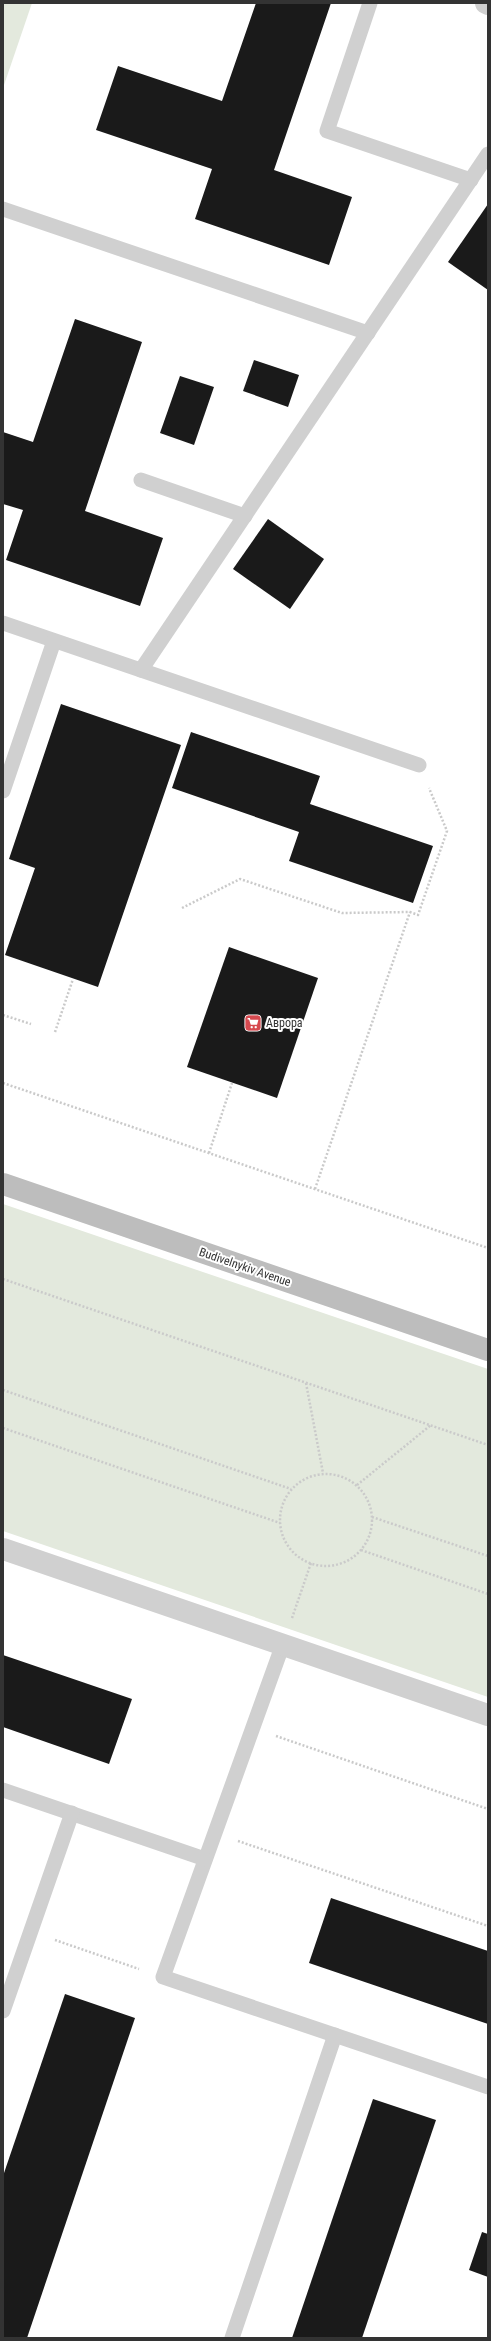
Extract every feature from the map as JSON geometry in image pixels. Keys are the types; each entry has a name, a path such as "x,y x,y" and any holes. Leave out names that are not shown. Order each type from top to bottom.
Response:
{"main road":[{"name":"Budivelnykiv Avenue","path":"3,1184 488,1350"}],"street":[{"path":"3,1549 488,1714"}],"lane":[{"path":"370,3 327,131 471,180"},
{"path":"141,670 488,154"},
{"path":"3,209 368,333"},
{"path":"141,480 245,516"},
{"path":"3,623 419,765"},
{"path":"3,791 54,641"},
{"path":"283,1644 163,1977 488,2087"},
{"path":"3,1790 205,1859"},
{"path":"3,2011 72,1813"},
{"path":"232,2338 335,2035"}],"path":[{"path":"182,908 240,879 342,913 410,912 418,915 447,831 419,765"},
{"path":"315,1189 410,912"},
{"path":"55,1032 73,979"},
{"path":"3,1015 31,1024"},
{"path":"3,1083 488,1248"},
{"path":"209,1153 232,1083"},
{"path":"3,1279 488,1445"},
{"path":"306,1382 323,1473"},
{"path":"3,1390 291,1489"},
{"path":"357,1485 431,1425"},
{"path":"3,1428 280,1522"},
{"path":"323,1473 341,1476 357,1485 367,1499 372,1517 370,1535 361,1550 346,1561 329,1566 311,1563 295,1554 285,1540 280,1522 282,1504 291,1489 306,1478 323,1473"},
{"path":"372,1517 488,1556"},
{"path":"361,1550 488,1594"},
{"path":"283,1644 311,1563"},
{"path":"253,1728 488,1809"},
{"path":"215,1833 488,1926"},
{"path":"30,1931 163,1977"}],"shaded area":[{"path":"3,3 32,3 3,88"},
{"path":"3,1204 488,1369 488,1697 3,1531"}],"building":[{"path":"256,3 331,3 274,170 352,197 329,265 195,219 212,169 96,130 118,66 222,101"},
{"path":"488,204 488,290 448,262"},
{"path":"75,319 142,342 85,511 163,538 140,606 6,560 23,510 3,504 3,432 33,442"},
{"path":"254,360 299,375 288,407 243,391"},
{"path":"180,376 214,387 194,445 160,433"},
{"path":"268,519 324,559 290,609 233,569"},
{"path":"61,704 181,745 98,987 5,955 35,868 9,859"},
{"path":"191,732 320,776 310,804 433,846 413,903 289,861 299,832 172,788"},
{"path":"229,947 318,978 277,1098 187,1067"},
{"path":"3,1655 132,1699 109,1764 3,1727"},
{"path":"331,1898 488,1951 488,2024 309,1963"},
{"path":"65,1994 135,2018 27,2338 3,2338 3,2176"},
{"path":"373,2099 436,2120 362,2338 292,2338"},
{"path":"482,2232 488,2234 488,2277 469,2270"}],"place":[{"name":"Аврора","path":"253,1023"}]}
